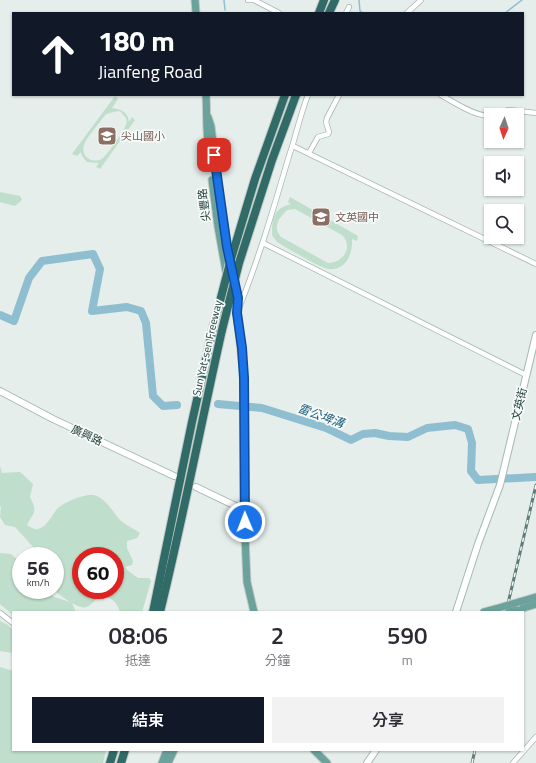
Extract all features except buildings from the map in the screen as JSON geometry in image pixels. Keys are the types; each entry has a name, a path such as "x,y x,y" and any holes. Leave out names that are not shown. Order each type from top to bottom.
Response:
{"highway":[{"path":"319,12 324,0"},
{"path":"329,12 335,0"},
{"name":"Sun Yat-sen Freeway","path":"153,611 213,328 231,259 255,179 285,96"},
{"name":"Sun Yat-sen Freeway","path":"160,611 179,534 222,330 239,263 270,167 296,96"},
{"path":"110,763 114,751"},
{"path":"121,763 124,751"}],"main road":[{"path":"194,0 196,12"},
{"path":"206,96 227,247 238,298 237,313 242,348 244,394 244,510 247,582 254,611"},
{"path":"510,611 536,597"},
{"path":"488,611 536,604"},
{"path":"162,763 167,751"},
{"path":"168,763 174,751"},
{"path":"315,751 327,763"}],"street":[{"path":"248,0 254,0 277,12"},
{"path":"408,12 421,0"},
{"path":"346,12 349,7"},
{"path":"237,313 263,243 293,146 301,113 308,96"},
{"path":"308,153 318,137 328,134 329,132 326,122 327,118 338,96"},
{"path":"442,96 484,116"},
{"path":"524,112 536,113"},
{"path":"293,146 536,264"},
{"path":"263,243 526,375"},
{"name":"文英街","path":"456,611 476,550 500,485 536,335"},
{"name":"廣興路","path":"0,391 52,418 174,476"},
{"path":"196,487 244,510"},
{"path":"0,613 12,622"},
{"path":"524,751 536,737"},
{"path":"367,763 375,751"},
{"path":"513,763 524,751"}],"green space":[{"path":"115,96 118,99 112,108 126,113 129,122 132,117 135,120 100,169 96,167 99,163 87,162 82,156 81,152 77,156 72,154","holes":["118,111 121,112 127,121 124,130 103,158 96,161 89,159 84,153 83,149 88,138 106,114"]},
{"path":"0,192 20,196 22,200 15,206 0,202"},
{"path":"290,197 358,236 357,241 352,239 350,255 344,264 335,269 325,268 277,242 272,235 273,219 280,209 291,204 288,202","holes":["295,209 342,235 347,244 345,254 338,260 328,263 281,237 278,233 277,226 279,219 287,210"]},
{"path":"0,466 2,473 20,472 33,484 30,497 34,506 34,512 27,525 34,529 44,526 60,506 70,501 88,495 101,498 121,521 140,533 137,538 127,541 127,548 133,561 132,565 125,567 138,578 149,578 151,581 142,611 120,611 117,605 112,599 124,599 124,547 72,547 72,599 97,599 88,607 77,606 72,603 76,611 12,611 12,614 0,604 0,553 12,555 12,599 60,599 70,602 64,598 64,547 33,547 15,527 5,525 0,517"},
{"path":"0,621 12,629 12,653 0,651"},
{"path":"0,667 12,671 12,751 106,751 103,763 0,763"}],"waterway":[{"path":"224,0 225,10"},
{"path":"359,0 360,11 362,12"},
{"path":"506,12 522,0"},
{"name":"雷公埤溝","path":"0,315 14,321 29,278 42,261 93,254 100,269 92,311 127,307 141,311 146,323 153,396 163,406 177,405"},
{"name":"雷公埤溝","path":"218,404 262,408 326,428 351,440 363,434 375,433 389,436 408,437 427,428 455,425 468,429 472,443 471,471 478,480 536,477"}],"railway":[{"path":"506,611 536,485"},
{"path":"472,763 475,751"}],"place":[{"name":"尖山國小","path":"107,136"},
{"name":"文英國中","path":"321,217"}],"route":[{"path":"214,155 227,247 238,298 237,313 242,348 244,378 245,522"}]}
